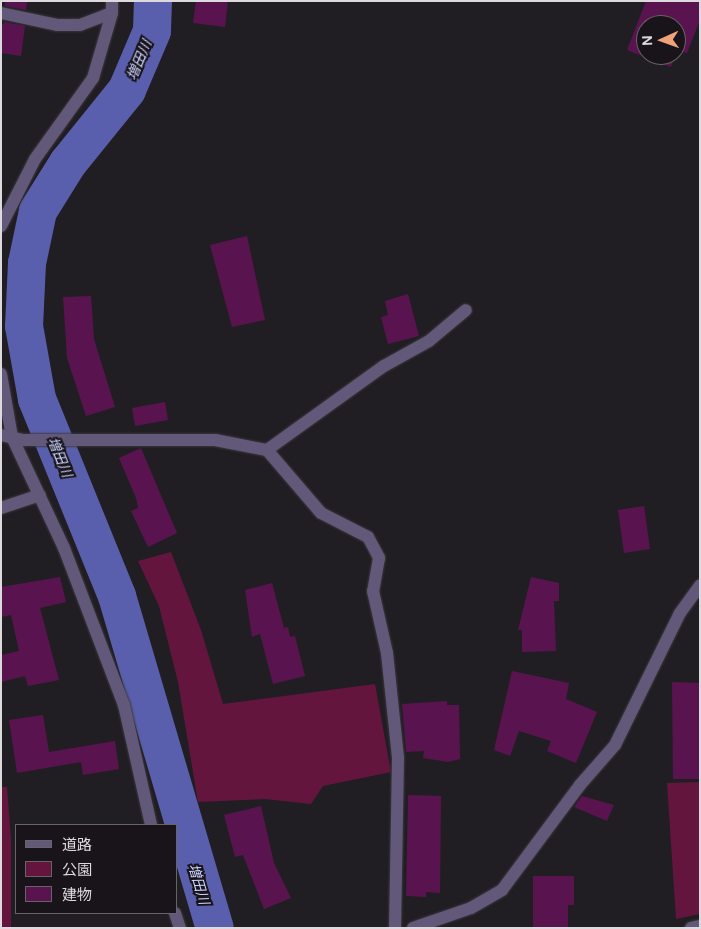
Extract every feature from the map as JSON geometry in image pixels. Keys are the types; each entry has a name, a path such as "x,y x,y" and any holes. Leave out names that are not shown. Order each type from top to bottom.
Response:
{"street":[{"path":"1,13 65,25 94,21 112,7"},
{"path":"1,226 35,159 93,78 112,7"},
{"path":"267,450 384,366 429,341 466,310"},
{"path":"1,374 12,437 40,495 96,626 124,705 151,824"},
{"path":"12,437 215,440 267,450 321,513 368,537 379,558 373,591 387,653 398,758 395,928"},
{"path":"1,508 40,495"},
{"path":"424,927 471,908 502,890 580,785 615,745 680,613 700,585"},
{"path":"175,914 180,928"},
{"path":"691,928 700,926"}],"green space":[{"path":"171,552 201,630 223,704 375,684 391,772 323,786 311,804 265,799 198,802 178,682 159,606 138,561"},
{"path":"700,782 700,914 676,919 667,783"},
{"path":"1,787 7,787 11,840 11,928 1,928"}],"building":[{"path":"5,1 27,1 26,10 5,6"},
{"path":"196,1 228,1 225,27 193,23"},
{"path":"646,1 700,1 700,20 687,53 686,15 641,15"},
{"path":"5,22 25,26 21,56 1,53 1,25"},
{"path":"636,27 636,53 627,50"},
{"path":"247,236 265,320 232,327 210,245"},
{"path":"408,294 419,336 388,344 381,317 388,315 385,301"},
{"path":"91,296 94,339 115,407 86,416 67,358 63,297"},
{"path":"165,402 168,420 135,426 132,408"},
{"path":"141,448 177,533 148,547 131,511 138,508 136,498 119,458"},
{"path":"644,506 650,549 624,553 618,510"},
{"path":"60,577 66,602 40,608 59,680 28,686 25,676 1,682 1,655 19,651 11,615 1,617 1,587"},
{"path":"531,577 559,583 559,601 554,601 556,651 522,652 522,630 518,630"},
{"path":"272,583 284,628 288,627 290,637 295,636 305,676 273,684 260,634 252,637 245,590"},
{"path":"512,671 569,683 566,699 597,712 576,763 547,751 551,741 519,731 510,756 494,750"},
{"path":"672,682 700,683 700,779 673,779"},
{"path":"447,701 447,705 459,705 460,759 448,762 423,758 424,751 406,752 402,704"},
{"path":"43,715 49,752 115,741 119,769 83,775 81,762 17,773 9,720"},
{"path":"408,795 441,796 440,893 426,892 426,897 406,896"},
{"path":"582,796 614,805 607,821 574,807"},
{"path":"261,806 274,863 291,898 264,909 243,855 235,857 224,815"},
{"path":"533,876 574,876 574,905 568,905 568,928 533,928"}],"waterway":[{"name":"増田川","path":"153,1 152,31 127,90 68,163 38,211 27,263 24,326 37,399 117,596 215,928"}]}
